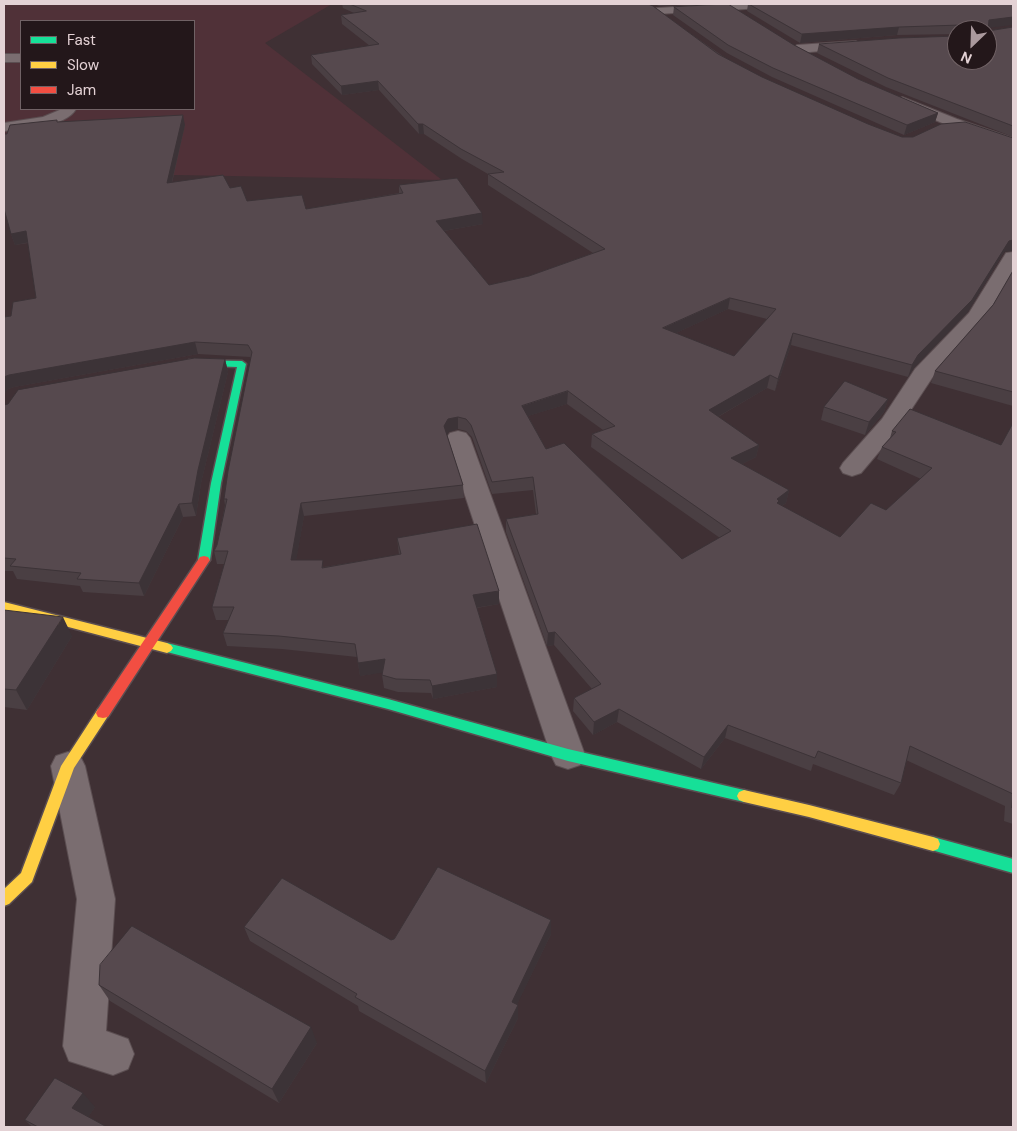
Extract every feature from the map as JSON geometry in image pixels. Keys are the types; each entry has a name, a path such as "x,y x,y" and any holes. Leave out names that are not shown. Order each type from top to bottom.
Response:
{"street":[{"path":"653,9 781,4"},
{"path":"729,7 746,18"},
{"path":"653,9 669,20"},
{"path":"815,59 793,47 865,45"},
{"path":"4,58 20,58"},
{"path":"886,94 963,126 1013,143"},
{"path":"4,127 45,121 66,114 68,110"},
{"path":"935,128 963,126"},
{"path":"852,468 891,423 923,374 977,316 1013,257"},
{"path":"4,900 27,877 68,766 205,558 216,483 242,364 198,362 179,365"},
{"path":"458,438 568,756"},
{"path":"4,606 388,704 568,756 809,811 1013,866"},
{"path":"68,766 96,899 84,1046 113,1054"}],"shaded area":[{"path":"4,4 332,4 265,43 442,180 178,175 4,177"}],"building":[{"path":"350,4 648,4 718,54 762,77 902,137 913,137 941,124 965,122 1013,138 1013,240 1009,241 972,300 918,355 912,365 793,333 778,379 770,375 709,410 759,445 731,458 789,490 777,499 779,501 777,503 840,537 871,503 886,510 932,468 882,447 896,432 892,431 910,409 1001,445 1013,423 1013,794 910,746 901,783 818,751 815,758 728,725 704,757 619,709 594,722 574,698 601,684 555,632 548,633 506,519 538,514 533,477 492,482 471,425 466,419 458,417 448,419 444,426 463,485 301,503 291,560 323,560 322,568 401,554 397,538 477,524 499,591 473,595 497,674 432,686 430,680 396,679 382,675 385,659 358,663 355,644 279,636 223,633 234,607 212,607 228,551 214,551 227,499 224,499 228,471 252,352 248,345 195,342 4,377 4,317 11,316 13,302 36,298 26,231 11,234 4,209 4,134 7,134 10,125 57,120 57,122 183,115 167,183 223,175 230,188 241,186 247,201 302,195 306,209 403,193 399,185 457,178 482,213 436,221 489,285 529,276 605,249 488,174 504,172 461,149 423,124 418,124 378,81 341,86 311,55 379,44 341,15 366,11","holes":["730,298 776,309 734,356 663,328","568,391 615,426 592,434 731,531 682,559 564,443 546,449 522,406"]},
{"path":"728,4 794,45 858,79 938,113 907,125 773,68 728,45 674,7"},
{"path":"749,4 1013,4 1013,17 989,20 947,20 947,25 802,34"},
{"path":"1013,27 1013,126 888,78 819,44 947,36 947,70 997,70 997,30"},
{"path":"1013,271 1013,392 935,371 993,305"},
{"path":"195,358 225,359 198,470 192,503 179,504 139,583 77,579 81,573 10,566 16,559 4,558 4,405 8,404 18,390"},
{"path":"845,381 888,399 869,422 824,407"},
{"path":"4,610 63,617 16,690 4,689"},
{"path":"438,867 551,920 512,1002 518,1005 485,1071 355,997 357,994 244,927 282,878 391,940 394,939"},
{"path":"132,926 311,1027 272,1089 99,985 100,965"},
{"path":"55,1078 83,1093 72,1108 107,1127 38,1127 25,1120"}],"traffic: fast":[{"path":"189,363 242,364 216,483 204,560"},
{"path":"167,648 388,704 568,755 744,796"},
{"path":"933,844 1013,866"}],"traffic: slow":[{"path":"4,606 167,648"},
{"path":"4,899 27,877 68,766 103,713"},
{"path":"744,796 933,844"}],"traffic: jam":[{"path":"103,713 204,560"}]}
